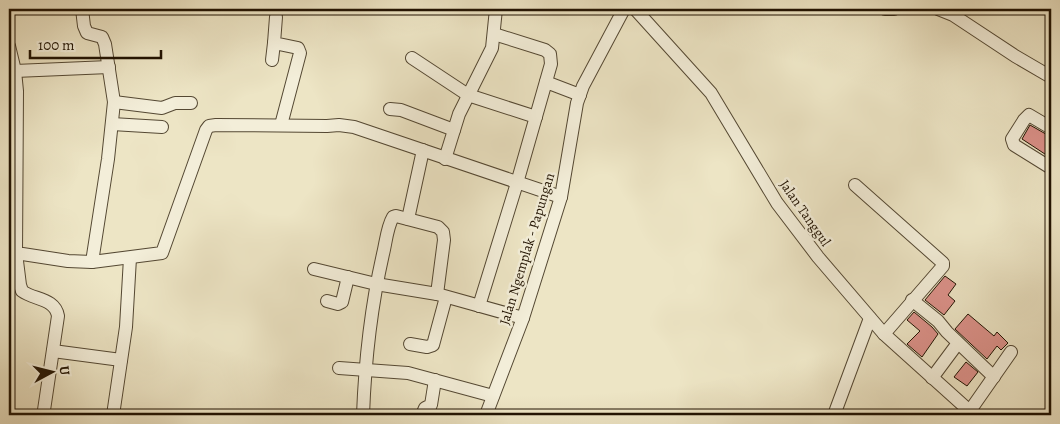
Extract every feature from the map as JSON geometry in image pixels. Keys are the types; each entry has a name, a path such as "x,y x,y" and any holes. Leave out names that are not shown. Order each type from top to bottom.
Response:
{"street":[{"path":"82,9 84,26 87,33 102,37 105,44 114,102 92,262"},
{"path":"445,159 459,114 492,48 496,9"},
{"name":"Jalan Ngemplak - Papungan","path":"486,415 523,318 561,197 577,103 594,63 624,9"},
{"name":"Jalan Tanggul","path":"635,9 711,93 777,203 818,258 884,334 971,414"},
{"path":"885,9 894,9"},
{"path":"938,9 953,15 1015,56 1051,77"},
{"path":"272,60 276,17"},
{"path":"479,306 551,64 550,54 545,50 494,34"},
{"path":"274,43 298,48 300,53 286,125"},
{"path":"9,46 15,71 18,119 16,253 20,285 22,291 56,307 58,316 44,410 45,415"},
{"path":"412,58 468,95 536,116"},
{"path":"15,71 110,67"},
{"path":"546,82 580,95"},
{"path":"114,102 162,108 175,103 191,103"},
{"path":"390,109 401,110 454,130"},
{"path":"1051,128 1030,115 1024,120 1012,139 1014,145 1051,168"},
{"path":"112,124 162,127"},
{"path":"16,253 68,261 92,262 163,252 206,130 210,126 339,125 354,127 561,197"},
{"path":"408,219 423,150"},
{"path":"855,185 943,262 943,266 884,334"},
{"path":"363,415 365,369 376,284 391,220 396,216 438,227 443,232 444,240 441,296 433,345 427,347 410,344"},
{"path":"113,415 126,327 130,258"},
{"path":"314,270 441,296 523,318"},
{"path":"327,301 338,304 342,302 348,277"},
{"path":"912,300 938,321 994,377"},
{"path":"834,415 870,318"},
{"path":"932,378 958,343"},
{"path":"53,351 121,360"},
{"path":"971,414 1011,352"},
{"path":"338,368 400,371 493,396"},
{"path":"422,415 425,408 431,405 435,380"}],"building":[{"path":"1030,125 1051,137 1051,158 1022,139"},
{"path":"945,276 956,284 948,295 955,301 944,315 925,300"},
{"path":"914,312 938,334 922,357 907,344 920,331 907,320"},
{"path":"968,314 994,336 997,332 1008,343 1001,350 997,346 987,359 955,329"},
{"path":"966,362 978,372 967,386 954,377"}]}
